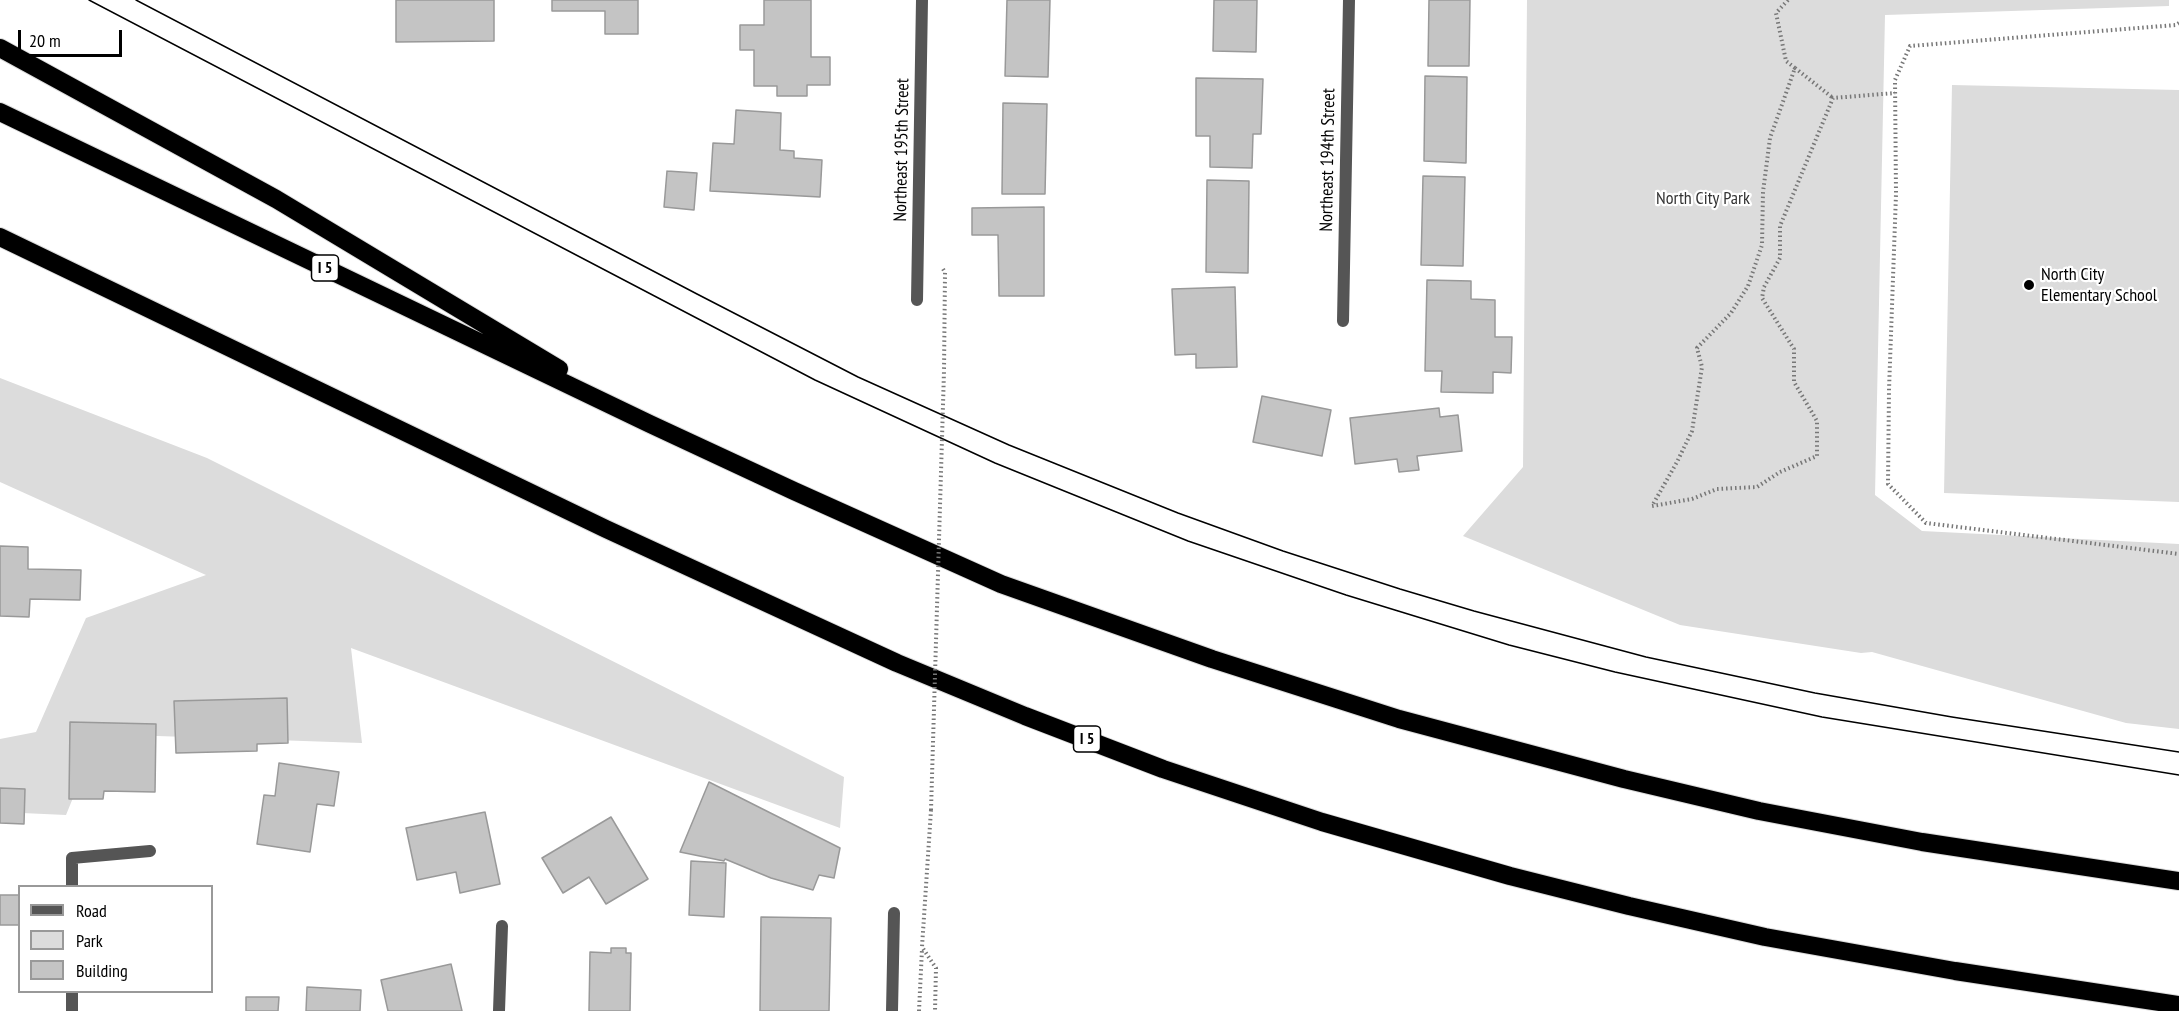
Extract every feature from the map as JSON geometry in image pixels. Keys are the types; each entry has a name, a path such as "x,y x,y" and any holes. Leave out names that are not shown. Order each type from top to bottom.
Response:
{"highway":[{"path":"0,48 276,199 650,424"},
{"name":"I 5","path":"0,112 650,424 1001,584 1212,659 1399,719 1624,779 1759,811 1922,842 2179,881"},
{"name":"I 5","path":"0,237 606,529 897,663 1163,769 1322,822 1510,876 1629,906 1776,939 1955,971 2179,1005"},
{"path":"0,245 63,269"}],"street":[{"name":"Northeast 195th Street","path":"917,300 922,0"},
{"name":"Northeast 194th Street","path":"1343,321 1348,0"},
{"path":"72,885 72,858 150,851"},
{"path":"892,1011 894,914"},
{"path":"499,1011 502,926"},
{"path":"72,993 72,1011"}],"path":[{"path":"1788,0 1776,13 1786,61 1833,98 1895,93"},
{"path":"2179,23 1910,46 1895,80 1896,194 1888,483 1926,523 2179,554"},
{"path":"1795,68 1770,138 1763,192 1762,245 1748,286 1731,313 1697,348 1702,367 1692,431 1652,506 1692,499 1717,489 1757,487 1780,472 1817,456 1817,421 1794,382 1794,349 1762,298 1764,287 1780,258 1780,226 1833,98"},
{"path":"919,1011 931,810 944,371"},
{"path":"922,947 936,968 935,1011"}],"green space":[{"name":"North City Park","path":"1527,0 2169,0 2169,6 1885,15 1875,495 1922,531 2179,544 2179,729 2126,723 1872,652 1861,653 1680,625 1463,536 1523,467"},
{"path":"1952,85 2179,90 2179,502 1944,493"},
{"path":"0,378 207,458 844,777 840,828 351,648 362,743 99,734 66,815 0,812 0,739 36,732 86,618 206,575 0,482"}],"building":[{"path":"396,0 494,0 494,41 396,42"},
{"path":"552,0 638,0 638,34 605,34 605,11 552,11"},
{"path":"764,0 811,0 811,57 830,57 830,85 807,85 807,96 777,96 777,86 754,86 754,50 740,50 740,25 764,25"},
{"path":"1007,0 1050,0 1048,77 1005,76"},
{"path":"1214,0 1257,0 1256,52 1213,51"},
{"path":"1429,0 1470,0 1469,66 1428,66"},
{"path":"1425,76 1467,77 1466,163 1424,161"},
{"path":"1196,78 1263,79 1261,134 1253,134 1252,168 1210,167 1210,136 1196,136"},
{"path":"1003,103 1047,104 1045,194 1002,194"},
{"path":"736,110 781,113 780,150 794,151 794,158 822,160 820,197 710,191 713,143 734,144"},
{"path":"667,171 697,173 694,210 664,207"},
{"path":"1423,176 1465,177 1463,266 1421,265"},
{"path":"1207,180 1249,181 1248,273 1206,272"},
{"path":"1044,207 1044,296 999,296 998,235 972,235 972,208"},
{"path":"1427,280 1471,281 1471,299 1495,300 1495,337 1512,337 1511,373 1493,372 1493,393 1441,392 1442,371 1425,371"},
{"path":"1235,287 1237,367 1196,368 1196,354 1175,355 1172,289"},
{"path":"1262,396 1331,410 1322,456 1253,442"},
{"path":"1439,408 1440,417 1458,415 1462,451 1417,456 1419,470 1399,472 1397,459 1355,464 1350,418"},
{"path":"0,546 28,547 28,569 81,570 80,600 30,599 29,617 0,616"},
{"path":"287,698 288,743 257,744 257,751 176,753 174,701"},
{"path":"70,722 156,724 155,792 104,791 103,799 69,799"},
{"path":"279,763 339,772 334,806 317,804 310,852 257,844 264,795 275,796"},
{"path":"709,782 840,848 834,878 819,875 813,890 771,878 725,859 724,861 680,852"},
{"path":"0,788 25,789 24,824 0,823"},
{"path":"485,812 500,884 460,893 456,872 417,880 406,828"},
{"path":"611,817 648,879 606,904 589,877 563,893 542,858"},
{"path":"691,861 726,863 724,917 689,915"},
{"path":"0,895 18,895 18,925 0,925"},
{"path":"761,917 831,918 829,1011 760,1011"},
{"path":"611,948 626,948 626,953 631,953 630,1011 589,1011 590,952 611,953"},
{"path":"451,964 462,1011 388,1011 381,980"},
{"path":"307,987 361,990 360,1011 306,1011"},
{"path":"246,997 279,997 278,1011 246,1011"}],"tram line":[{"path":"89,0 815,380 995,463 1188,541 1346,595 1509,645 1615,672 1822,717 2179,775"},
{"path":"136,0 858,377 1009,445 1178,513 1283,551 1400,589 1646,657 1815,693 2179,752"}],"place":[{"name":"North City Elementary School","path":"2029,285"}]}
